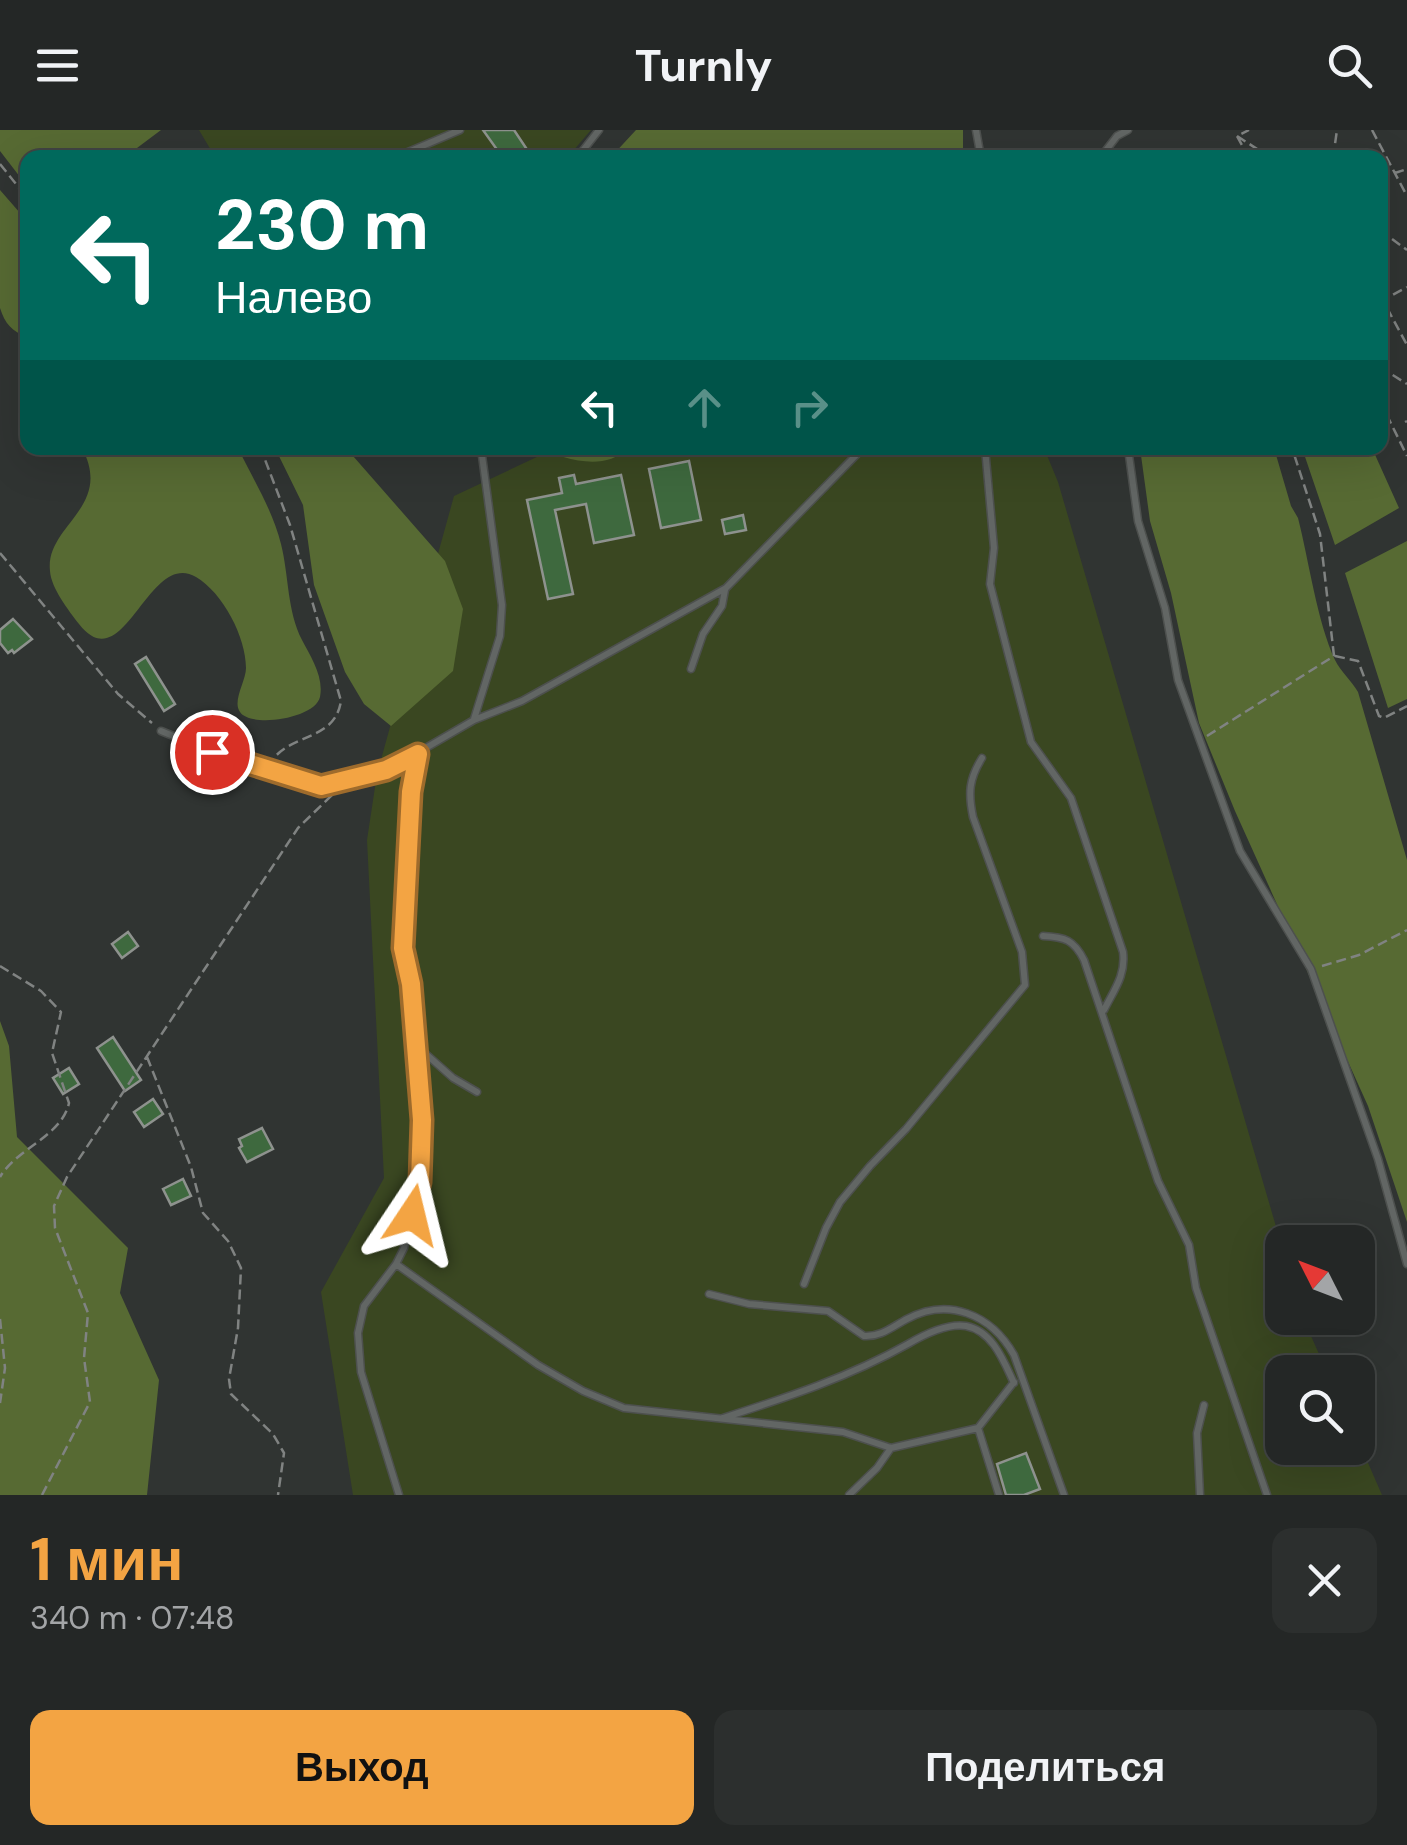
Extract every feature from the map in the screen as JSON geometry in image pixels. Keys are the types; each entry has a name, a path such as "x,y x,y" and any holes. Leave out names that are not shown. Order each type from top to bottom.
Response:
{"lane":[{"path":"413,150 460,130"},
{"path":"1106,150 1117,136 1128,130"},
{"path":"474,720 500,636 502,606 482,455"},
{"path":"161,731 264,770 321,786 386,770 474,720 522,701 726,588 856,455"},
{"path":"987,455 994,548 990,584 1032,742 1072,798 1123,952 1122,976 1103,1011"},
{"path":"1129,455 1138,521 1165,608 1178,680 1240,851 1310,969 1378,1159 1407,1264"},
{"path":"692,669 703,634 722,606 726,588"},
{"path":"399,1495 361,1372 358,1332 364,1306 396,1264 420,1182 422,1120 411,984 403,948 411,792 418,754"},
{"path":"804,1284 840,1202 1025,985 1022,952 969,799 969,785 982,758"},
{"path":"1043,936 1063,936 1077,947 1103,1011 1158,1181 1188,1245 1196,1288 1268,1495"},
{"path":"416,1046 453,1078 477,1092"},
{"path":"396,1264 538,1365 583,1391 624,1408 844,1432 890,1448 978,1428 1022,1373"},
{"path":"710,1294 749,1304 828,1311 857,1333 871,1337 922,1312 946,1308 980,1320 1001,1336 1022,1373 1064,1495"},
{"path":"720,1419 829,1384 944,1327 967,1326 983,1334 994,1344 1014,1383"},
{"path":"1200,1495 1197,1433 1204,1405"},
{"path":"978,1428 999,1495"},
{"path":"848,1495 877,1468 890,1448"}],"path":[{"path":"1238,136 1249,130"},
{"path":"1238,136 1245,150"},
{"path":"1238,136 1259,150"},
{"path":"1388,161 1407,196"},
{"path":"0,164 20,189"},
{"path":"1388,176 1407,169"},
{"path":"1388,311 1407,345"},
{"path":"1388,418 1407,456"},
{"path":"262,455 290,524 341,701 339,714 325,731 289,744 264,770"},
{"path":"1294,455 1320,534 1334,656"},
{"path":"0,553 118,694 161,731"},
{"path":"1200,741 1334,656 1358,662 1379,716 1384,718 1407,706"},
{"path":"42,1495 90,1402 84,1358 88,1313 58,1242 54,1206 67,1177 298,828 331,797 337,784"},
{"path":"1310,969 1360,955 1407,930"},
{"path":"0,966 41,991 60,1012 52,1052 69,1103 60,1122 8,1163 0,1177"},
{"path":"147,1056 191,1166 202,1214 228,1241 240,1268 238,1328 229,1379 231,1394 273,1434 284,1454 278,1495"},
{"path":"0,1319 5,1368 0,1403"}],"green space":[{"path":"0,130 161,130 134,150 20,150 20,177 0,151"},
{"path":"199,130 591,130 574,150 211,150"},
{"path":"636,130 963,130 963,150 617,150"},
{"path":"0,190 20,213 20,334 10,326 0,308"},
{"path":"85,455 242,455 277,532 294,617 320,682 316,705 282,719 256,720 240,712 238,702 246,668 242,643 224,605 196,577 179,573 164,581 110,637 95,637 79,624 51,578 51,555 85,501 90,469"},
{"path":"278,455 352,455 445,561 463,609 453,671 391,726 364,704 345,672 314,585 303,505"},
{"path":"541,455 1047,455 1276,1225 1265,1225 1265,1335 1311,1335 1319,1355 1265,1355 1265,1465 1369,1465 1382,1495 353,1495 321,1292 384,1178 367,840 377,774 454,496"},
{"path":"558,455 619,455 595,462"},
{"path":"1141,455 1276,455 1298,518 1323,627 1337,664 1358,692 1407,860 1407,1222 1368,1106 1199,723 1171,593 1150,521"},
{"path":"1304,455 1375,455 1399,508 1335,545"},
{"path":"1407,541 1407,699 1388,708 1345,573"},
{"path":"0,1021 9,1046 17,1137 128,1248 120,1293 159,1380 147,1495 0,1495"}],"building":[{"path":"483,130 514,130 527,150 497,150"},
{"path":"689,461 701,520 661,528 649,469"},
{"path":"574,475 576,484 621,475 634,535 594,543 586,504 555,510 573,594 548,599 527,500 562,493 559,478"},
{"path":"743,515 746,530 725,534 722,520"},
{"path":"13,619 32,639 14,653 8,653 0,643 0,630"},
{"path":"146,657 175,704 164,711 135,664"},
{"path":"128,932 138,946 122,958 112,944"},
{"path":"113,1037 141,1080 125,1091 97,1048"},
{"path":"69,1068 79,1084 63,1094 53,1078"},
{"path":"153,1099 163,1114 144,1127 134,1112"},
{"path":"262,1128 273,1149 247,1162 239,1139"},
{"path":"183,1179 191,1196 171,1205 163,1189"},
{"path":"1026,1453 1040,1489 1024,1495 1006,1495 997,1464"}],"route":[{"path":"212,752 321,786 386,770 418,754 411,792 403,948 411,984 422,1120 420,1182 412,1215"}]}
